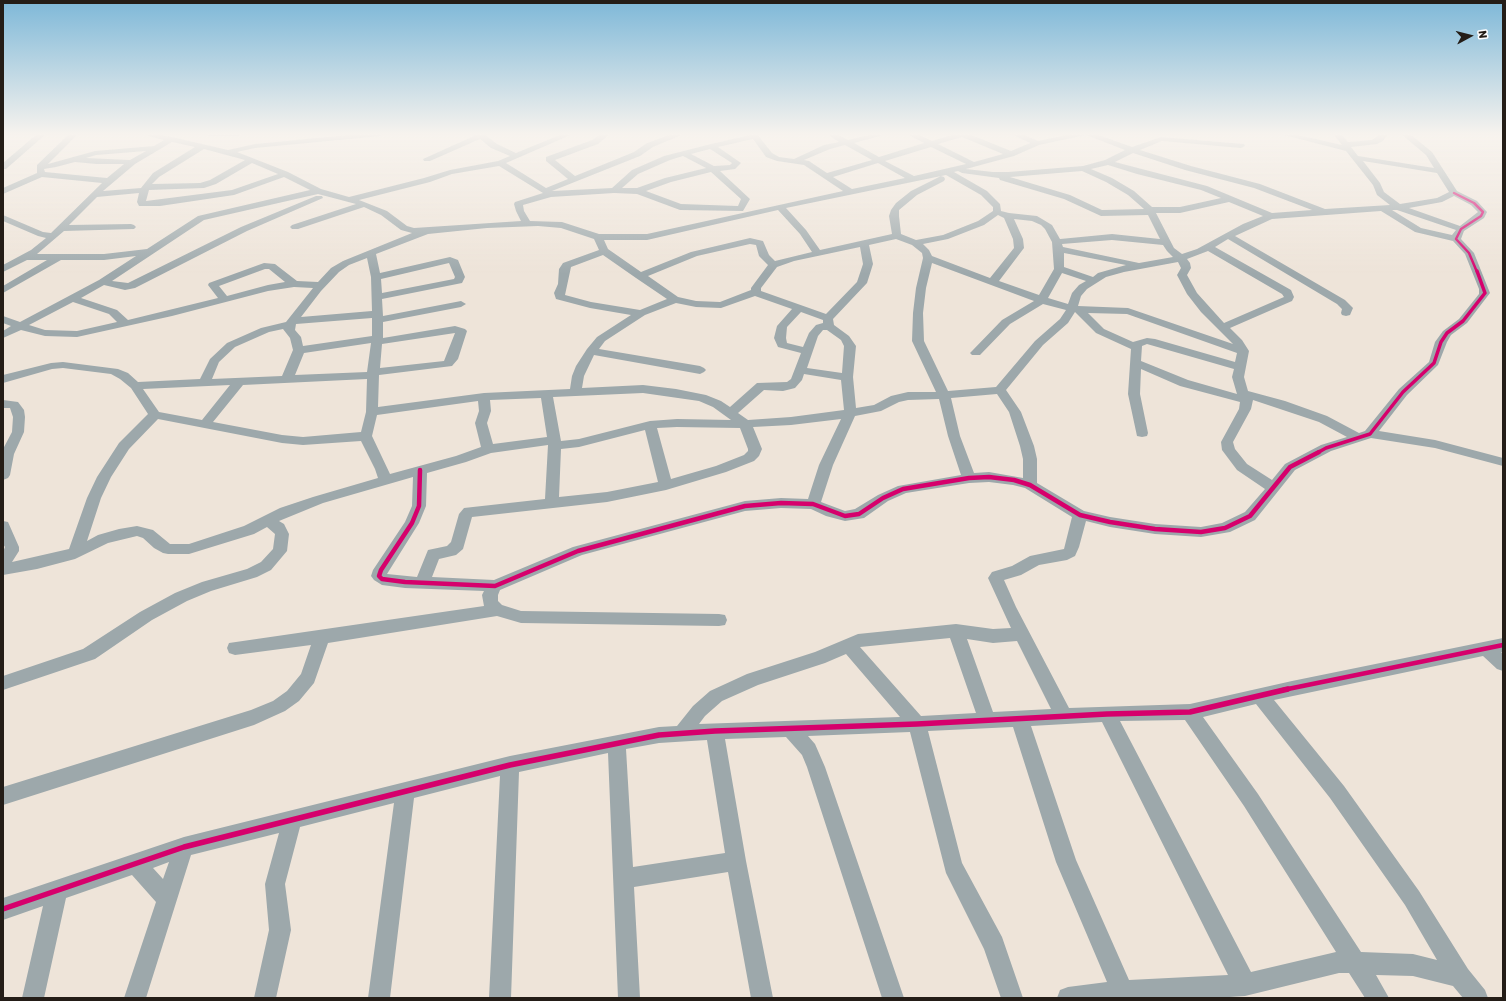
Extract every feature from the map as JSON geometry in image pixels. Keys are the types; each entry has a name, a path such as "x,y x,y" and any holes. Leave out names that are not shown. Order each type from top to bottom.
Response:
{"street":[{"path":"3,191 22,181"},
{"path":"3,269 34,252 53,236 109,181"},
{"path":"151,181 141,202 142,204 160,203 234,192 266,181"},
{"path":"94,195 146,189 201,186 215,181"},
{"path":"298,181 318,191 365,204 384,213 404,228 413,231 527,223 562,225 598,237 618,238 647,237 740,212 780,206 905,181"},
{"path":"351,199 424,181"},
{"path":"529,181 548,193 614,190 638,191 680,207 740,212"},
{"path":"527,223 518,204 548,193 571,181"},
{"path":"614,190 625,181"},
{"path":"638,191 666,181"},
{"path":"729,181 746,199 740,212"},
{"path":"834,181 851,192"},
{"path":"897,236 894,216 895,210 914,193 936,181"},
{"path":"965,181 984,193 997,206 997,212"},
{"path":"1012,181 1066,197 1101,213 1180,210 1230,199"},
{"path":"1107,181 1126,190 1150,211 1170,249 1185,263 1186,268 1182,275 1189,289 1205,310 1238,342 1243,351 1238,377 1245,397 1245,409 1227,442 1229,450 1242,467 1272,487"},
{"path":"1177,181 1195,185 1271,216"},
{"path":"1237,181 1257,186 1326,212"},
{"path":"420,470 418,506 412,523 381,570 379,576 382,579 422,583 495,586 578,551 718,512 745,506 781,503 813,504 845,516 859,514 883,498 903,489 969,478 990,477 1008,479 1030,485 1080,515 1110,522 1155,529 1201,532 1225,528 1250,516 1272,487 1290,467 1335,444 1364,436 1403,392 1434,363 1441,342 1447,333 1463,321 1485,293 1469,253 1459,234 1398,207 1380,193 1374,181"},
{"path":"1382,208 1418,230 1459,234 1481,216 1483,212 1474,203 1454,193 1445,181"},
{"path":"5,333 74,299 103,282 201,218 318,191"},
{"path":"3,570 74,553 103,539 119,534 137,531 148,534 168,550 189,549 249,530 318,500 461,459 488,449 514,444 579,443 624,430 650,425 677,423 745,424 791,421 877,408 895,399 908,396 944,395 1000,390 1039,343 1076,309 1076,295 1083,287 1102,275 1142,265 1181,258 1208,247 1246,226 1271,216 1398,207 1439,200 1454,193"},
{"path":"103,282 131,286 244,229 328,194"},
{"path":"295,227 365,204"},
{"path":"780,206 803,232 818,254"},
{"path":"224,212 244,229"},
{"path":"976,353 1006,322 1042,300 1059,269 1058,246 1049,227 1039,219 1008,216 997,212"},
{"path":"915,243 945,236 981,223 997,212"},
{"path":"280,215 295,227 309,235"},
{"path":"994,281 1019,248 1018,239 1008,216"},
{"path":"3,218 41,234 53,236"},
{"path":"61,228 130,227"},
{"path":"287,379 299,350 295,337 289,330 291,323 320,285 341,267 426,231"},
{"path":"756,292 759,282 772,265 792,259 897,236 915,243 926,252 928,258 921,288 918,313 918,341 944,395 954,436 969,478"},
{"path":"1229,236 1341,302 1348,308 1346,313"},
{"path":"598,237 604,250 675,300 696,304 721,305 756,292 799,308 829,322 845,338 850,346 847,377 850,413 829,459 813,504"},
{"path":"1058,246 1112,237 1167,242"},
{"path":"640,276 694,254 750,241 760,243 764,256 772,265"},
{"path":"731,413 761,386 783,387 791,385 796,380 806,351 818,328 829,322 862,283 868,264 864,243"},
{"path":"1058,246 1142,265"},
{"path":"1208,247 1287,292 1289,297 1288,299 1223,327"},
{"path":"604,250 567,265 564,269 560,297 590,305 641,313"},
{"path":"27,257 111,257 152,251"},
{"path":"371,253 376,277 378,317 373,374 372,412 366,436 382,470 385,480"},
{"path":"3,290 60,257"},
{"path":"928,258 994,281 1042,300 1076,309 1128,312 1243,351"},
{"path":"376,277 450,260 455,262 460,277 458,281 377,297"},
{"path":"224,299 213,285 264,266 272,266 294,284"},
{"path":"1059,269 1093,280"},
{"path":"3,319 20,326 45,333 77,334 126,324 268,288 294,284 320,285"},
{"path":"74,299 113,312 126,324"},
{"path":"576,392 578,376 591,351 601,339 641,313 675,300"},
{"path":"205,382 214,361 231,345 260,332 291,323 378,317 461,304"},
{"path":"799,308 782,326 780,332 780,343 787,347 806,351"},
{"path":"1076,309 1100,331 1136,347"},
{"path":"135,386 165,384 180,385 205,382 373,374 448,364 452,359 461,331 455,329 299,350"},
{"path":"1142,433 1134,394 1134,363 1137,344 1142,342 1155,342 1240,367"},
{"path":"591,351 700,370"},
{"path":"1134,363 1184,383 1281,404 1364,436 1435,444 1503,462"},
{"path":"3,379 51,366 63,365 114,371 124,376 135,386 155,415 282,439 303,441 366,436"},
{"path":"799,370 847,377"},
{"path":"205,424 240,381"},
{"path":"372,412 484,397 643,389 702,398 716,404 745,424 755,449 754,453 749,458 721,469 666,485 607,497 469,512 466,514 458,545 451,551 433,554 422,583"},
{"path":"1000,390 1014,412 1027,446 1030,459 1030,485"},
{"path":"546,394 555,443 552,503"},
{"path":"484,397 485,411 481,423 488,449"},
{"path":"3,404 14,405 18,410 20,417 18,432 7,454 3,475"},
{"path":"74,553 92,504 104,477 124,446 155,415"},
{"path":"650,425 666,485"},
{"path":"1064,716 1021,634 996,581 997,576 1016,571 1035,560 1067,554 1070,552 1080,515"},
{"path":"3,683 89,654 146,616 181,597 207,586 252,573 266,566 280,551 282,534 279,528 268,521"},
{"path":"3,526 6,537 12,546 12,551 3,563"},
{"path":"495,586 490,595 490,603 497,610"},
{"path":"235,648 322,637 497,610 521,617 550,619 650,618 719,620"},
{"path":"681,734 699,711 716,696 753,679 819,658 848,645 868,639 956,631 993,636 1021,634"},
{"path":"956,631 987,720"},
{"path":"3,796 254,717 279,706 293,696 308,678 322,637"},
{"path":"848,645 916,724 953,866 994,946 1012,998"},
{"path":"3,909 184,847 510,765 659,735 816,729 1107,714 1190,712 1437,657 1494,647 1503,664"},
{"path":"1260,696 1337,792 1408,892 1460,977 1477,998"},
{"path":"1190,712 1251,800 1378,998"},
{"path":"1107,714 1245,985"},
{"path":"1019,718 1066,862 1123,995"},
{"path":"809,750 816,729"},
{"path":"792,730 809,750 822,782 893,998"},
{"path":"715,732 736,861 762,998"},
{"path":"617,743 629,998"},
{"path":"500,998 510,765"},
{"path":"379,998 405,791"},
{"path":"265,998 280,930 275,884 292,819"},
{"path":"135,998 184,847"},
{"path":"623,879 736,861"},
{"path":"136,864 168,900"},
{"path":"33,998 57,891"},
{"path":"1068,998 1245,985 1339,962 1413,965 1460,977"}],"cycle path":[{"path":"420,470 419,506 412,523 381,570 379,576 382,579 405,582 495,586 578,551 745,506 781,503 813,504 845,516 859,514 883,498 903,489 969,478 989,477 1014,480 1030,485 1080,515 1110,522 1155,529 1201,532 1225,528 1250,516 1290,467 1326,448 1370,434 1403,392 1434,363 1441,342 1447,333 1463,321 1483,296 1485,293 1484,289 1469,253 1456,239 1461,229 1481,216 1483,212 1474,203 1454,193"},
{"path":"3,909 184,847 510,765 659,735 715,731 917,724 1107,714 1190,712 1292,688 1503,645"}]}
